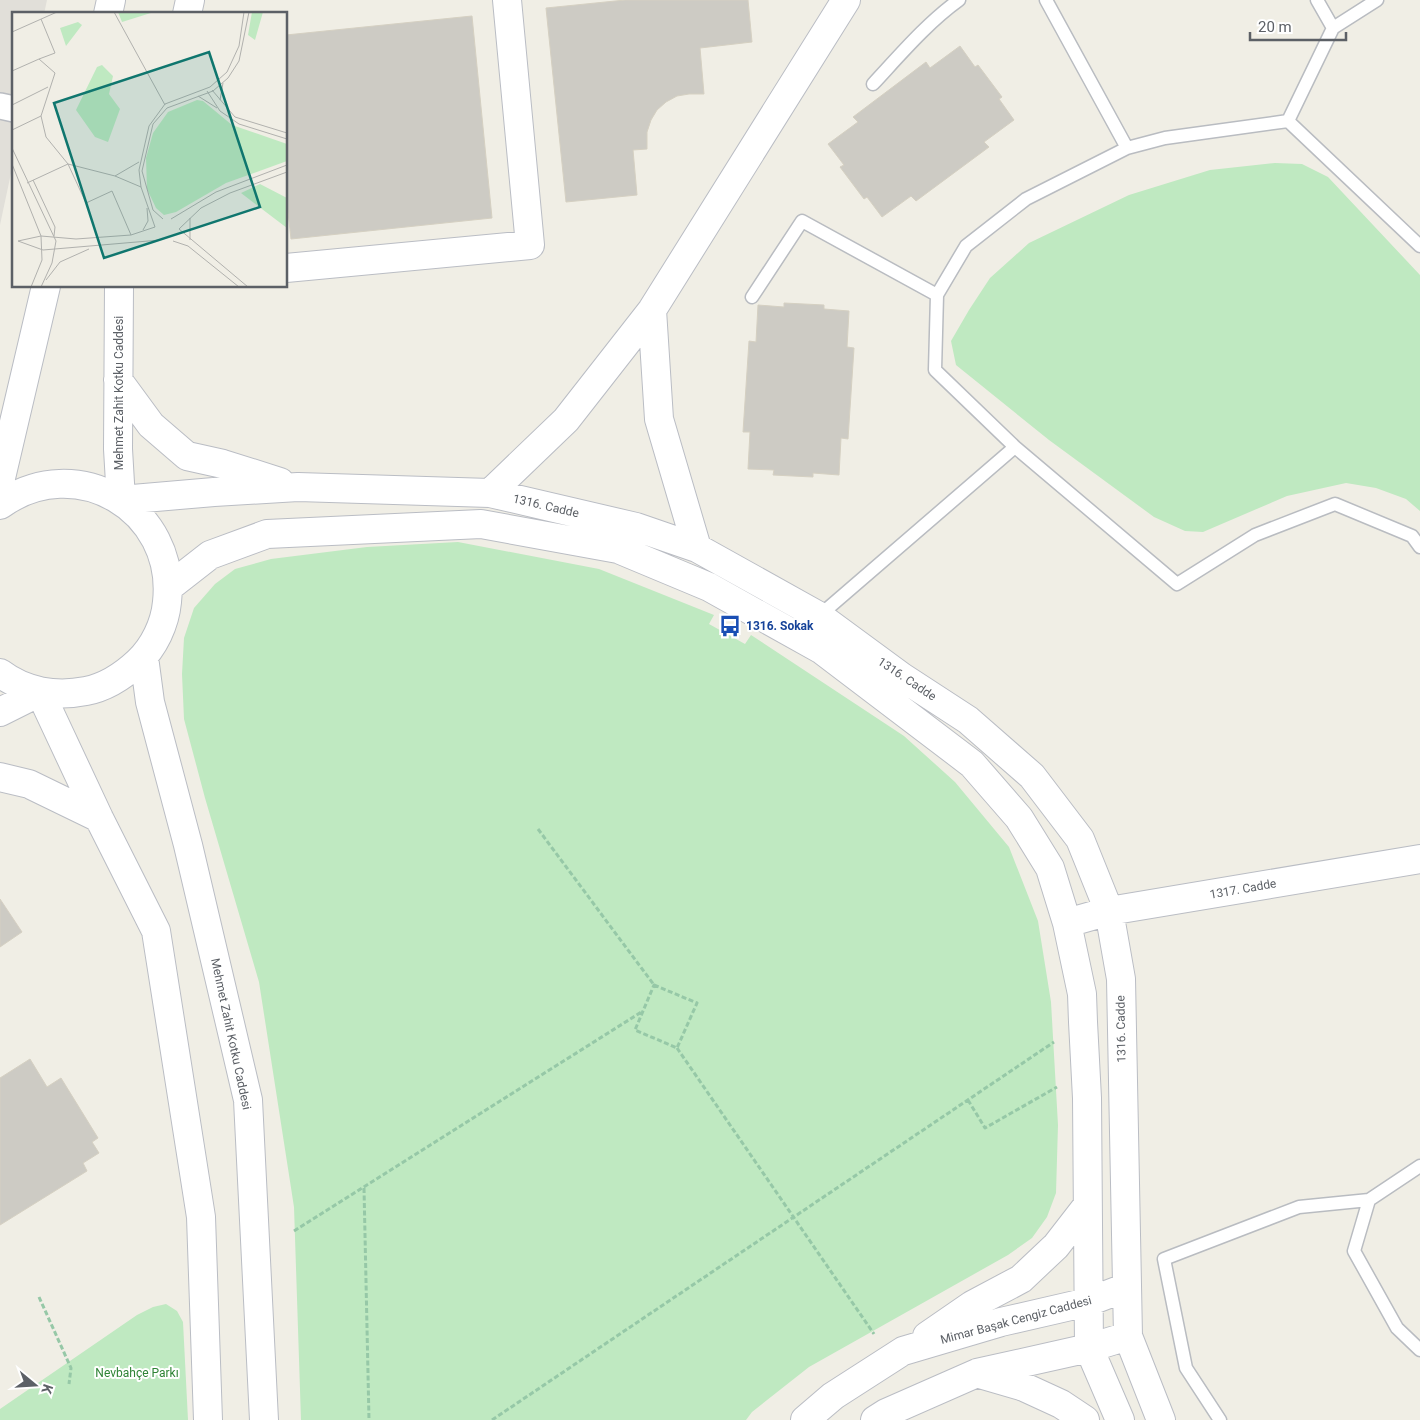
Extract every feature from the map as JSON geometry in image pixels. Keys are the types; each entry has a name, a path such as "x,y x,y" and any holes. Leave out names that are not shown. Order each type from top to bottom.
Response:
{"street":[{"path":"288,268 530,244 508,0"},
{"path":"490,493 566,420 652,310 846,0"},
{"path":"0,482 46,288"},
{"name":"Mehmet Zahit Kotku Caddesi","path":"119,288 118,449 121,500"},
{"path":"652,310 660,419 697,548"},
{"path":"118,380 151,425 187,456 223,464 298,487"},
{"path":"0,505 12,496 33,488 56,483 86,486 101,490 121,500 141,517 156,538 165,561 169,587 166,612 158,636 144,657 123,676 97,689 68,694 40,692 11,682 0,673"},
{"name":"1316. Cadde","path":"121,500 298,487 490,493 636,527 697,548 819,616 902,677 968,720 1032,776 1080,839 1109,911 1121,979 1128,1336 1161,1420"},
{"path":"169,587 210,554 267,534 481,524 618,549 709,587 822,650 972,764 1025,826 1050,868 1067,923 1082,994 1086,1070 1089,1348 1120,1420"},
{"name":"Mehmet Zahit Kotku Caddesi","path":"144,657 150,702 188,845 248,1100 264,1420"},
{"path":"0,712 40,692"},
{"path":"40,692 99,818 156,931 201,1217 208,1420"},
{"path":"0,777 29,784 99,818"},
{"name":"1317. Cadde","path":"1067,923 1109,911 1420,860"},
{"path":"897,1355 972,1305 1021,1279 1056,1246 1087,1206"},
{"name":"Mimar Başak Cengiz Caddesi","path":"805,1420 833,1396 897,1355 1000,1322 1088,1302 1127,1287"},
{"path":"876,1420 886,1413 976,1373 1089,1348 1128,1336"},
{"path":"976,1373 1024,1387 1061,1404 1085,1420"}],"lane":[{"path":"873,84 922,33 959,0"},
{"path":"1046,0 1127,148"},
{"path":"1318,0 1332,28"},
{"path":"1288,121 1332,28 1376,0"},
{"path":"1288,121 1165,138 1127,148 1026,198 966,246 937,295 935,370 1015,447 1177,584 1255,535 1335,504 1412,536 1420,548"},
{"path":"1288,121 1420,246"},
{"path":"752,297 802,221 937,295"},
{"path":"819,616 1015,447"},
{"path":"1220,1420 1186,1368 1164,1259 1299,1206 1369,1200 1420,1166"},
{"path":"1369,1200 1354,1251 1397,1328 1420,1350"}],"path":[{"path":"538,829 654,985 696,1003 678,1048"},
{"path":"654,985 635,1030 678,1048 794,1217 897,1355"},
{"path":"294,1231 643,1011"},
{"path":"492,1420 1083,1022"},
{"path":"968,1100 985,1128 1086,1070"},
{"path":"364,1187 369,1420"},
{"path":"39,1297 71,1368 69,1384"}],"shaded area":[{"path":"0,0 47,0 44,12 12,12 12,168 0,225"}],"green space":[{"path":"1275,163 1302,164 1328,177 1420,275 1420,511 1406,499 1376,488 1346,483 1287,496 1203,532 1185,531 1154,517 1049,440 956,365 951,341 990,278 1029,243 1129,195 1210,170"},
{"path":"458,542 599,569 714,615 709,624 745,644 751,635 904,736 955,782 1009,847 1038,921 1051,1002 1058,1125 1056,1193 1047,1217 1032,1238 1008,1255 809,1367 752,1412 746,1420 301,1420 294,1207 259,982 184,719 182,674 184,638 194,608 215,584 235,569 271,559 367,547"},
{"name":"Nevbahçe Parkı","path":"166,1304 177,1311 183,1322 188,1420 0,1420 0,1409 137,1315 153,1307"}],"building":[{"path":"625,0 748,0 752,42 700,48 704,94 677,96 657,110 647,132 647,149 633,150 637,195 566,202 546,8"},
{"path":"472,16 492,218 291,239 288,213 288,35"},
{"path":"960,46 975,67 978,65 1002,97 999,99 1014,120 984,142 989,147 916,201 911,196 882,217 867,197 864,199 840,167 844,165 828,144 858,122 853,117 926,62 930,68"},
{"path":"784,303 824,305 824,309 849,311 847,347 854,348 848,439 841,438 839,475 813,473 813,477 773,475 774,470 748,469 750,432 743,432 749,341 756,342 758,305 784,307"},
{"path":"0,899 22,932 0,947"},
{"path":"30,1059 47,1087 61,1078 98,1138 92,1142 99,1153 83,1163 87,1171 0,1225 0,1078"}],"place":[{"name":"1316. Sokak","path":"730,626"}]}
